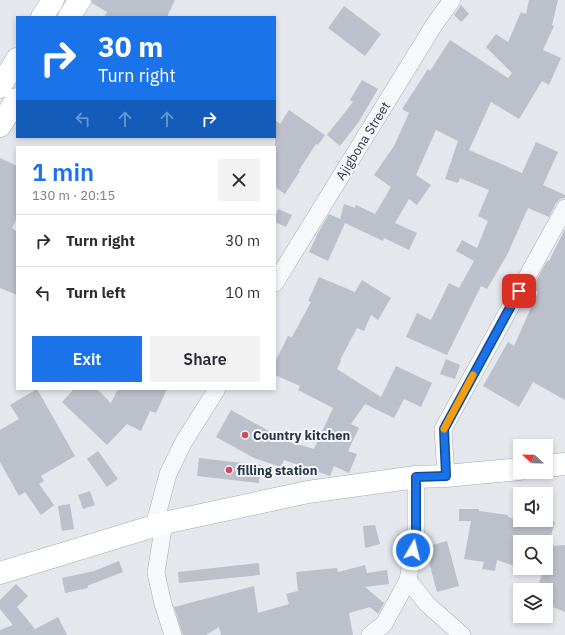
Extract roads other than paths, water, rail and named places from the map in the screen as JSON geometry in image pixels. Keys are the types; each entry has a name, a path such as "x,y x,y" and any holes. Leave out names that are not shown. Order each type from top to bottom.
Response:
{"main road":[{"path":"43,16 53,0"},
{"path":"70,16 80,0"},
{"path":"0,87 16,60"},
{"path":"0,126 16,101"},
{"path":"553,465 565,464"},
{"path":"0,573 164,523 308,492 416,477 446,476 513,470"}],"street":[{"name":"Ajigbona Street","path":"276,281 434,25 452,0"},
{"path":"446,476 444,429 565,208"},
{"path":"173,635 163,604 156,573 164,523 156,519 168,474 183,443 216,390"},
{"path":"370,635 384,624 408,580 416,535 416,477"},
{"path":"408,580 427,604 462,635"}],"place":[{"name":"Country kitchen","path":"245,435"},
{"name":"filling station","path":"229,470"}]}
